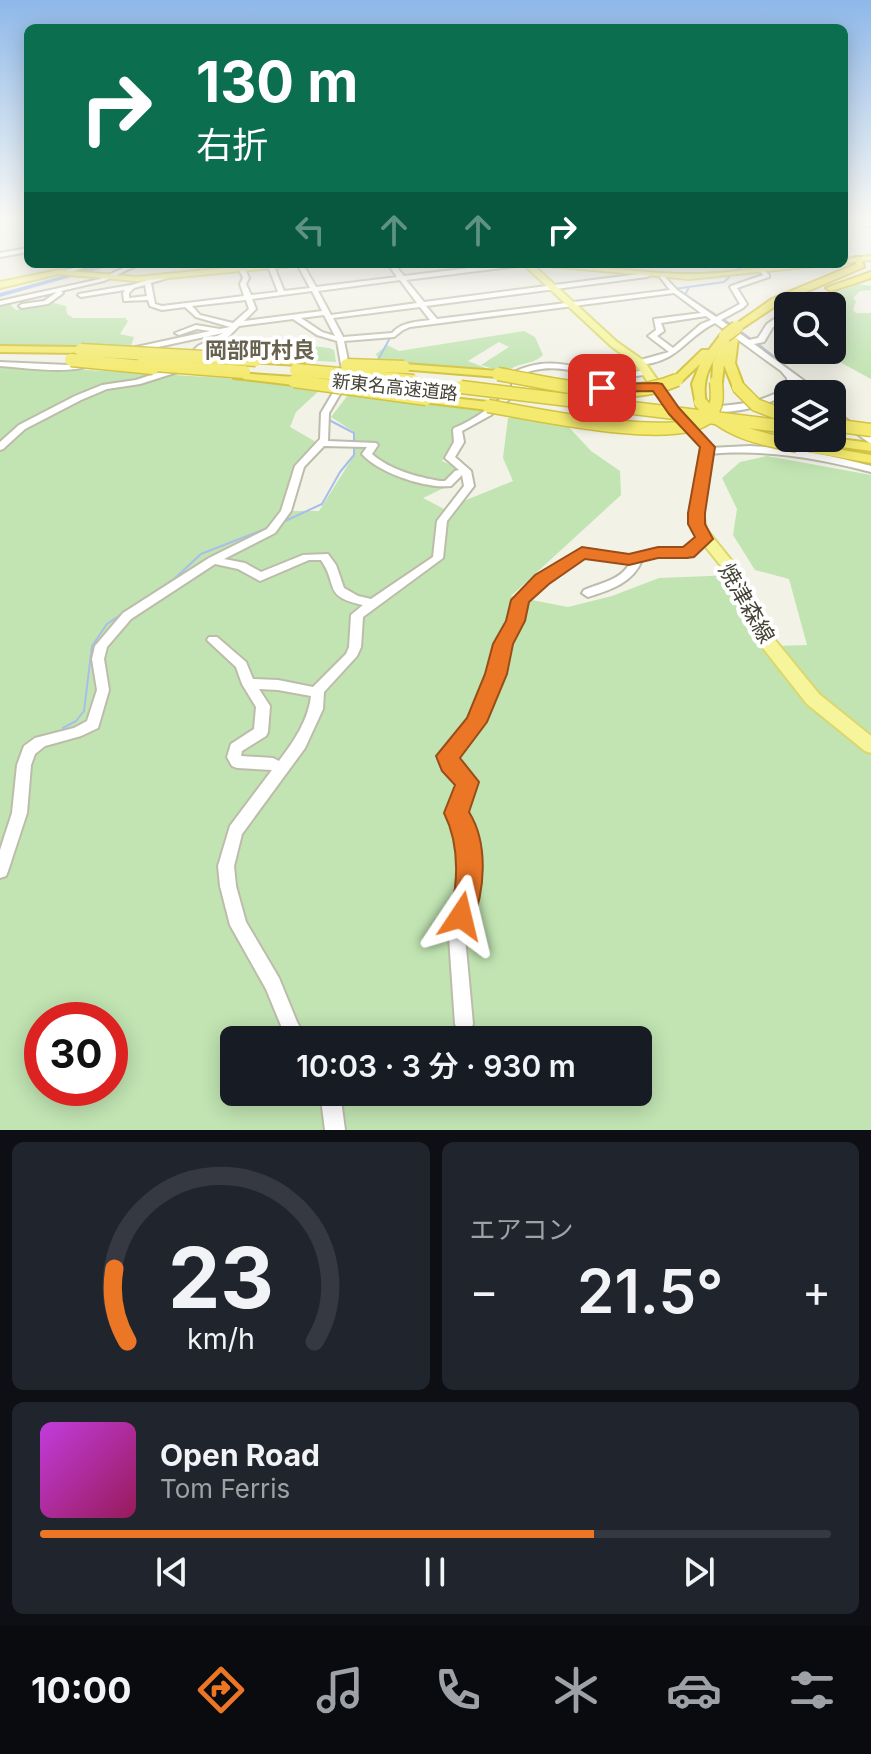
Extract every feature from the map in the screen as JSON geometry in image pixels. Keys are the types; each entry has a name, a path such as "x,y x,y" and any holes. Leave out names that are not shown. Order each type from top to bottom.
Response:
{"highway":[{"path":"0,357 76,355 296,372 404,367 498,374 619,391 662,387 677,380 776,301 846,272"},
{"path":"809,288 868,272"},
{"path":"869,272 768,313 735,333 705,364 697,389 700,402 720,423 746,435 871,459"},
{"path":"0,350 296,372 426,399 671,430 694,424 714,412 720,396 716,382 723,350 735,333"},
{"path":"735,333 729,363 738,387 756,405 774,412"},
{"name":"新東名高速道路","path":"296,372 774,425"},
{"name":"新東名高速道路","path":"464,391 774,434"},
{"path":"846,427 871,430"},
{"path":"846,436 871,442"},
{"path":"846,440 871,442"}],"main road":[{"path":"0,285 66,272 106,277 204,272"},
{"path":"535,272 644,368 674,411 704,441 709,451"},
{"path":"618,272 663,277 743,272"},
{"name":"焼津森線","path":"709,451 697,513 697,524 705,539 733,571 749,612 762,634 813,699 871,746"}],"street":[{"path":"41,297 68,291 119,272"},
{"path":"0,447 22,427 78,398 105,387 137,382 181,368 201,348 222,338 253,309 243,284 246,276 241,272"},
{"path":"273,272 281,292"},
{"path":"0,871 21,809 25,762 32,746 44,740 69,737 93,724 103,690 98,659 101,646 127,616 213,560 271,531 286,511 300,466 322,443 325,413 345,379 346,370 340,338 304,272"},
{"path":"397,272 435,322"},
{"path":"148,282 152,305 157,307 453,272"},
{"path":"673,352 652,336 660,331 657,321 712,317 743,305 733,287 767,276 765,272"},
{"path":"0,364 84,367 146,346 235,326 647,275"},
{"path":"81,295 132,287 168,276"},
{"path":"0,303 106,277"},
{"path":"663,277 672,289 798,380"},
{"path":"132,287 126,293 126,300 152,297"},
{"path":"294,317 319,333 340,338 371,333 394,335 404,326 672,289"},
{"path":"22,306 46,303 68,291"},
{"path":"186,304 198,316 235,326"},
{"path":"289,1026 273,984 238,925 226,866 235,831 300,744 316,709 322,684 351,656 355,647 357,615 438,558 442,521 469,486 466,471 450,458 459,442 457,430 477,423 516,389 517,373 553,367 579,367 613,376 644,368 667,357 712,317"},
{"path":"747,343 761,340 774,323"},
{"path":"179,333 202,327 221,331"},
{"path":"674,411 736,407 772,398 791,387 789,374"},
{"path":"517,384 581,394 611,387 657,387"},
{"path":"846,423 871,442"},
{"path":"322,443 373,445 367,454 373,463 431,484 448,484 458,473 466,471"},
{"path":"709,451 747,448 812,453 871,469"},
{"path":"464,1024 457,937 468,889 468,843 467,830 457,813 467,782 450,764 448,756 476,722 496,674 503,644 516,621 520,600 542,579 582,553 619,560 658,553 687,553 705,539"},
{"path":"213,560 241,566 260,577 271,570 318,555 328,561 337,587 345,596 371,603"},
{"path":"588,593 625,577 636,566 638,557"},
{"path":"213,640 242,665 248,684 263,706 261,732 236,748 234,757 237,762 273,764 283,769"},
{"path":"248,684 278,685 318,693"},
{"path":"332,1106 335,1130"}],"green space":[{"path":"857,284 871,286 871,290 860,291 853,298 856,301 853,310 856,313 871,313 871,379 844,364 846,364 846,292 836,292"},
{"path":"50,302 66,306 67,314 73,318 125,318 128,321 120,334 134,337 130,349 0,346 0,305 8,303 16,310"},
{"path":"524,331 535,337 543,355 506,373 481,365 509,347 499,342 468,361 496,372 380,363 376,354 387,345 399,351"},
{"path":"268,341 329,348 334,350 336,362 230,356"},
{"path":"0,365 225,378 321,389 296,412 290,427 316,442 291,476 280,511 319,511 353,457 354,432 331,417 348,395 484,411 476,421 456,429 455,444 442,461 458,468 452,484 423,498 444,509 513,481 503,458 508,418 524,415 564,422 591,451 620,471 621,495 511,596 568,607 612,596 659,578 735,575 778,646 807,645 789,579 755,570 733,535 737,509 722,478 740,462 767,456 871,475 871,1130 0,1130"}],"waterway":[{"path":"0,295 86,272"},
{"path":"617,297 724,282 735,272"},
{"path":"689,287 685,295 732,325"},
{"path":"394,331 401,325 433,320"},
{"path":"740,331 751,339"},
{"path":"377,362 391,336"},
{"path":"757,343 798,376"},
{"path":"283,522 322,504 340,472 354,455 354,433 329,420"},
{"path":"63,728 76,721 84,711 92,646 107,624 174,579 201,554 270,527"}],"district":[{"name":"岡部町村良","path":"260,350"}],"route":[{"path":"461,916 468,889 468,843 467,830 457,813 467,782 450,764 448,756 476,722 496,674 503,644 516,621 520,600 542,579 582,553 629,560 658,553 687,553 705,539 697,524 709,451 704,441 674,411 657,387 602,388"}]}
